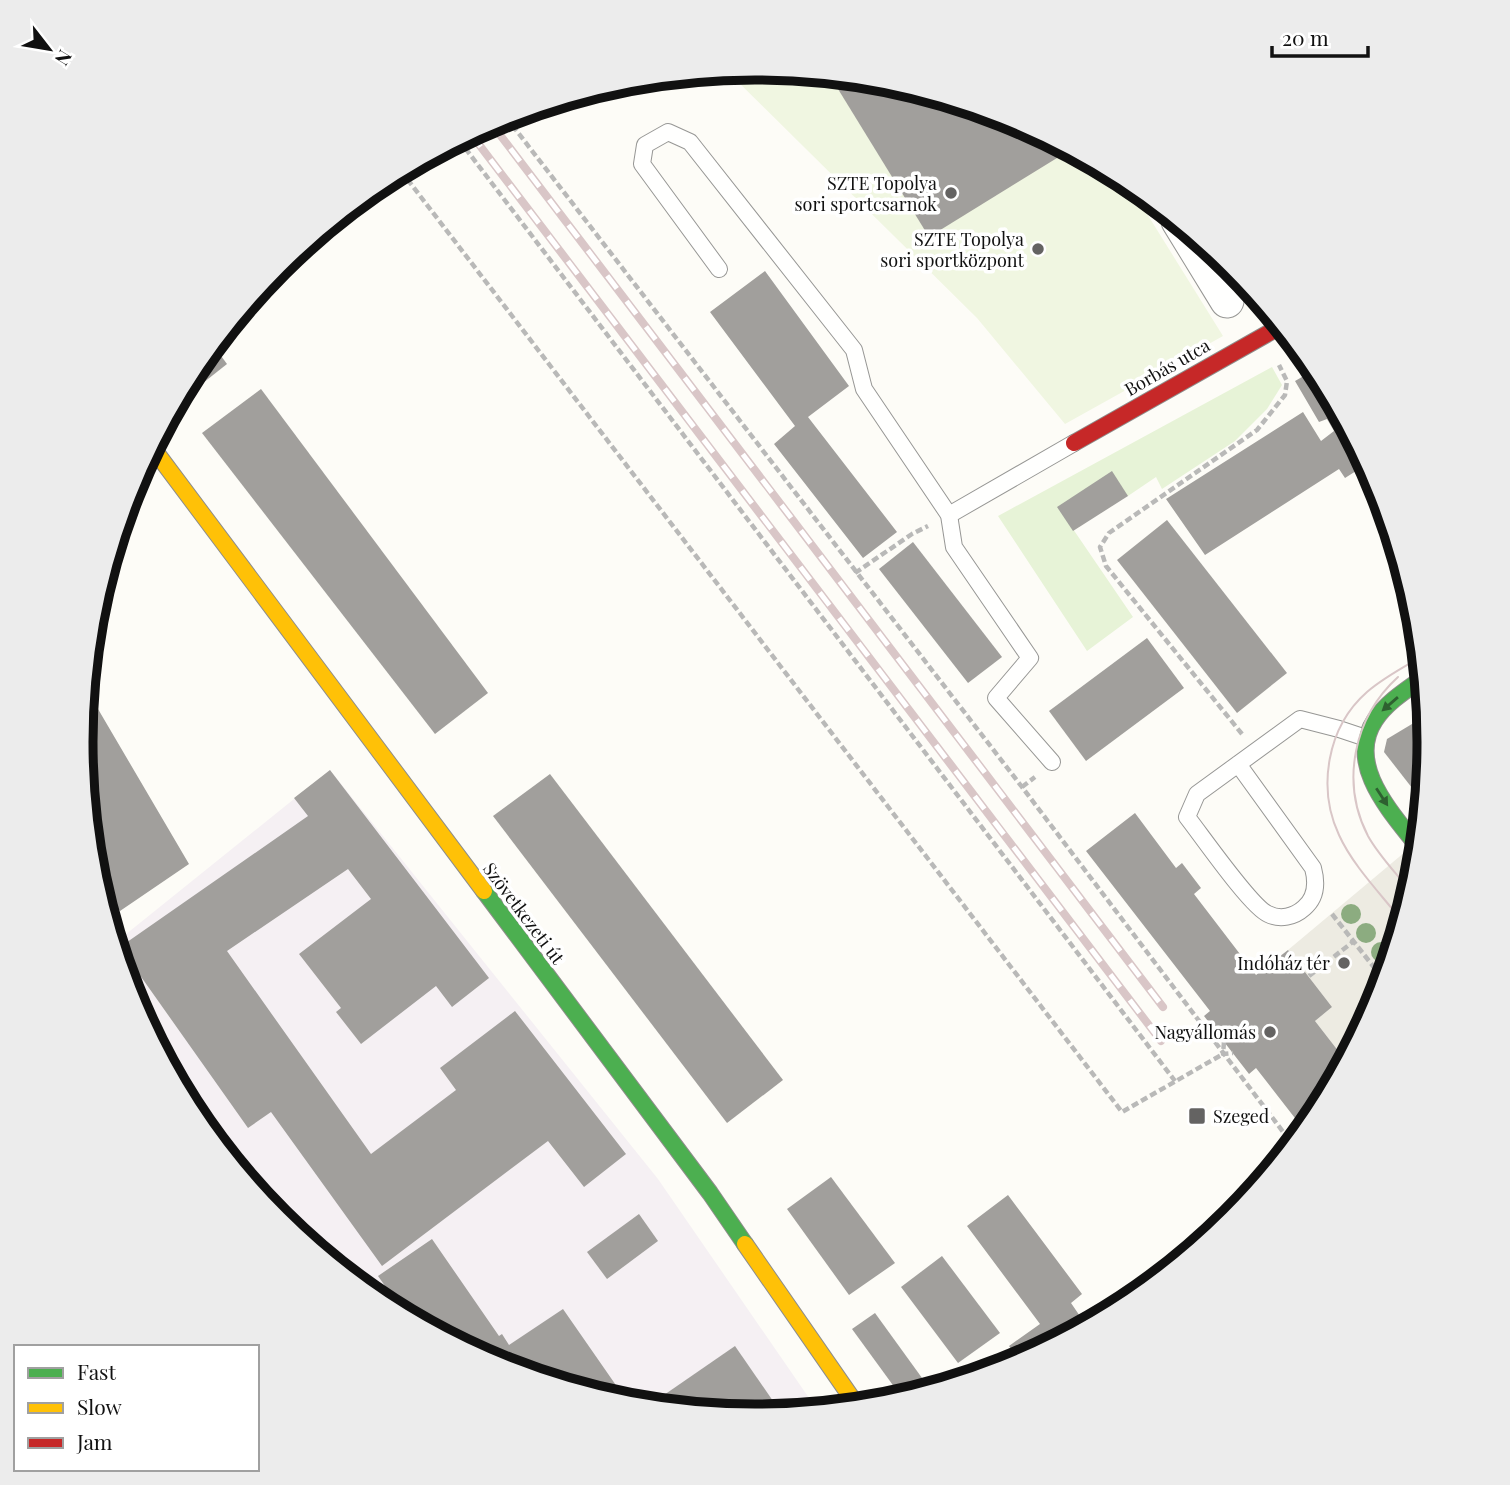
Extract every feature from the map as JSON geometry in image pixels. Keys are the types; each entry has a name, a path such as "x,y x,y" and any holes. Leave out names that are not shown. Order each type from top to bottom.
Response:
{"street":[{"path":"1194,248 1227,302"},
{"name":"Borbás utca","path":"1074,443 1273,330"},
{"name":"Szövetkezeti út","path":"158,456 710,1193 851,1397"},
{"path":"1410,835 1367,773 1363,759 1366,738 1381,711 1414,685"}],"lane":[{"path":"719,269 642,164 645,145 668,132 690,142 854,350 864,389 949,515 954,547 1030,658 996,698 1052,762"},
{"path":"949,515 1074,443"},
{"path":"1238,764 1312,869 1316,880 1310,903 1291,916 1269,915 1259,909 1187,817 1197,794 1255,751 1300,719 1366,738"}],"path":[{"path":"513,127 1030,797 1287,1137"},
{"path":"465,148 1175,1082"},
{"path":"407,179 1122,1112 1223,1054 1233,1053"},
{"path":"1255,751 1106,566 1100,547 1109,533 1257,430 1285,395 1287,382"},
{"path":"855,573 912,534 949,515"},
{"path":"1332,914 1376,970"},
{"path":"1309,976 1354,941"},
{"path":"1223,1054 1224,1042"}],"shaded area":[{"path":"330,770 658,1179 812,1402 712,1403 626,1392 584,1382 502,1354 462,1336 387,1293 352,1268 287,1211 230,1146 182,1073 161,1035 143,996 123,937"},
{"name":"Indóház tér","path":"1405,852 1404,872 1382,955 1367,996 1340,1053 1315,1021 1332,1007 1288,950"}],"green space":[{"name":"SZTE Topolya sori sportközpont","path":"737,81 798,82 884,93 968,116 1048,149 1086,169 1142,205 1223,336 1065,424 977,318"},
{"path":"1272,367 1282,385 1267,409 1235,441 1162,489 1156,477 1128,496 1058,507 1133,617 1087,651 998,516"}],"building":[{"name":"SZTE Topolya sori sportcsarnok","path":"836,86 884,93 968,116 1061,156 929,237"},
{"path":"765,271 849,386 808,417 897,532 863,558 774,444 795,426 710,312"},
{"path":"220,354 227,364 197,388"},
{"path":"1305,375 1358,470 1345,478 1339,469 1205,555 1166,499 1303,412 1321,441 1334,431 1327,419 1319,422 1295,381"},
{"path":"261,389 488,693 435,734 202,433"},
{"path":"1112,471 1128,496 1073,531 1057,507"},
{"path":"1167,520 1287,673 1237,713 1117,560"},
{"path":"913,542 1002,657 968,683 879,569"},
{"path":"1147,638 1184,688 1086,761 1049,711"},
{"path":"94,699 189,864 120,911 113,899 99,829 94,786"},
{"path":"1417,721 1415,792 1384,752 1387,739"},
{"path":"330,770 489,978 452,1007 436,986 361,1044 336,1012 341,1008 299,954 371,899 348,869 227,951 371,1154 456,1090 440,1068 515,1011 626,1154 584,1187 548,1141 382,1266 271,1112 248,1128 131,962 125,944 308,816 294,798"},
{"path":"550,774 783,1080 727,1123 493,816"},
{"path":"1135,813 1176,868 1182,863 1201,888 1194,894 1256,975 1288,950 1332,1007 1315,1021 1340,1053 1297,1121 1256,1068 1249,1074 1204,1016 1210,1011 1086,851"},
{"path":"831,1177 895,1263 849,1295 787,1209"},
{"path":"1008,1195 1082,1294 1071,1303 1081,1318 1013,1352 1009,1346 1040,1324 967,1226"},
{"path":"639,1214 658,1241 607,1279 587,1252"},
{"path":"432,1239 499,1336 502,1334 509,1345 563,1309 620,1390 542,1369 462,1336 392,1296 378,1276"},
{"path":"942,1256 1000,1333 958,1363 901,1287"},
{"path":"875,1313 925,1382 896,1389 852,1329"},
{"path":"735,1346 775,1404 712,1403 660,1398"}],"tram line":[{"path":"1395,912 1360,869 1339,835 1328,798 1328,778 1335,740 1353,706 1380,682 1412,662"},
{"path":"1398,677 1371,711 1356,751 1354,773 1359,815 1368,836 1402,881"}],"railway":[{"path":"498,133 1163,1007"},
{"path":"477,142 1161,1041"}],"traffic: fast":[{"path":"1410,836 1376,788 1366,754 1367,737 1375,720 1397,697 1414,684"},
{"path":"484,891 710,1193 745,1244"}],"traffic: slow":[{"path":"158,456 484,891"},
{"path":"745,1244 851,1397"}],"traffic: jam":[{"path":"1074,443 1273,330"}],"place":[{"name":"SZTE Topolya sori sportcsarnok","path":"951,193"},
{"name":"SZTE Topolya sori sportközpont","path":"1038,249"},
{"name":"Indóház tér","path":"1344,963"},
{"name":"Nagyállomás","path":"1270,1032"},
{"name":"Szeged","path":"1197,1116"}]}
